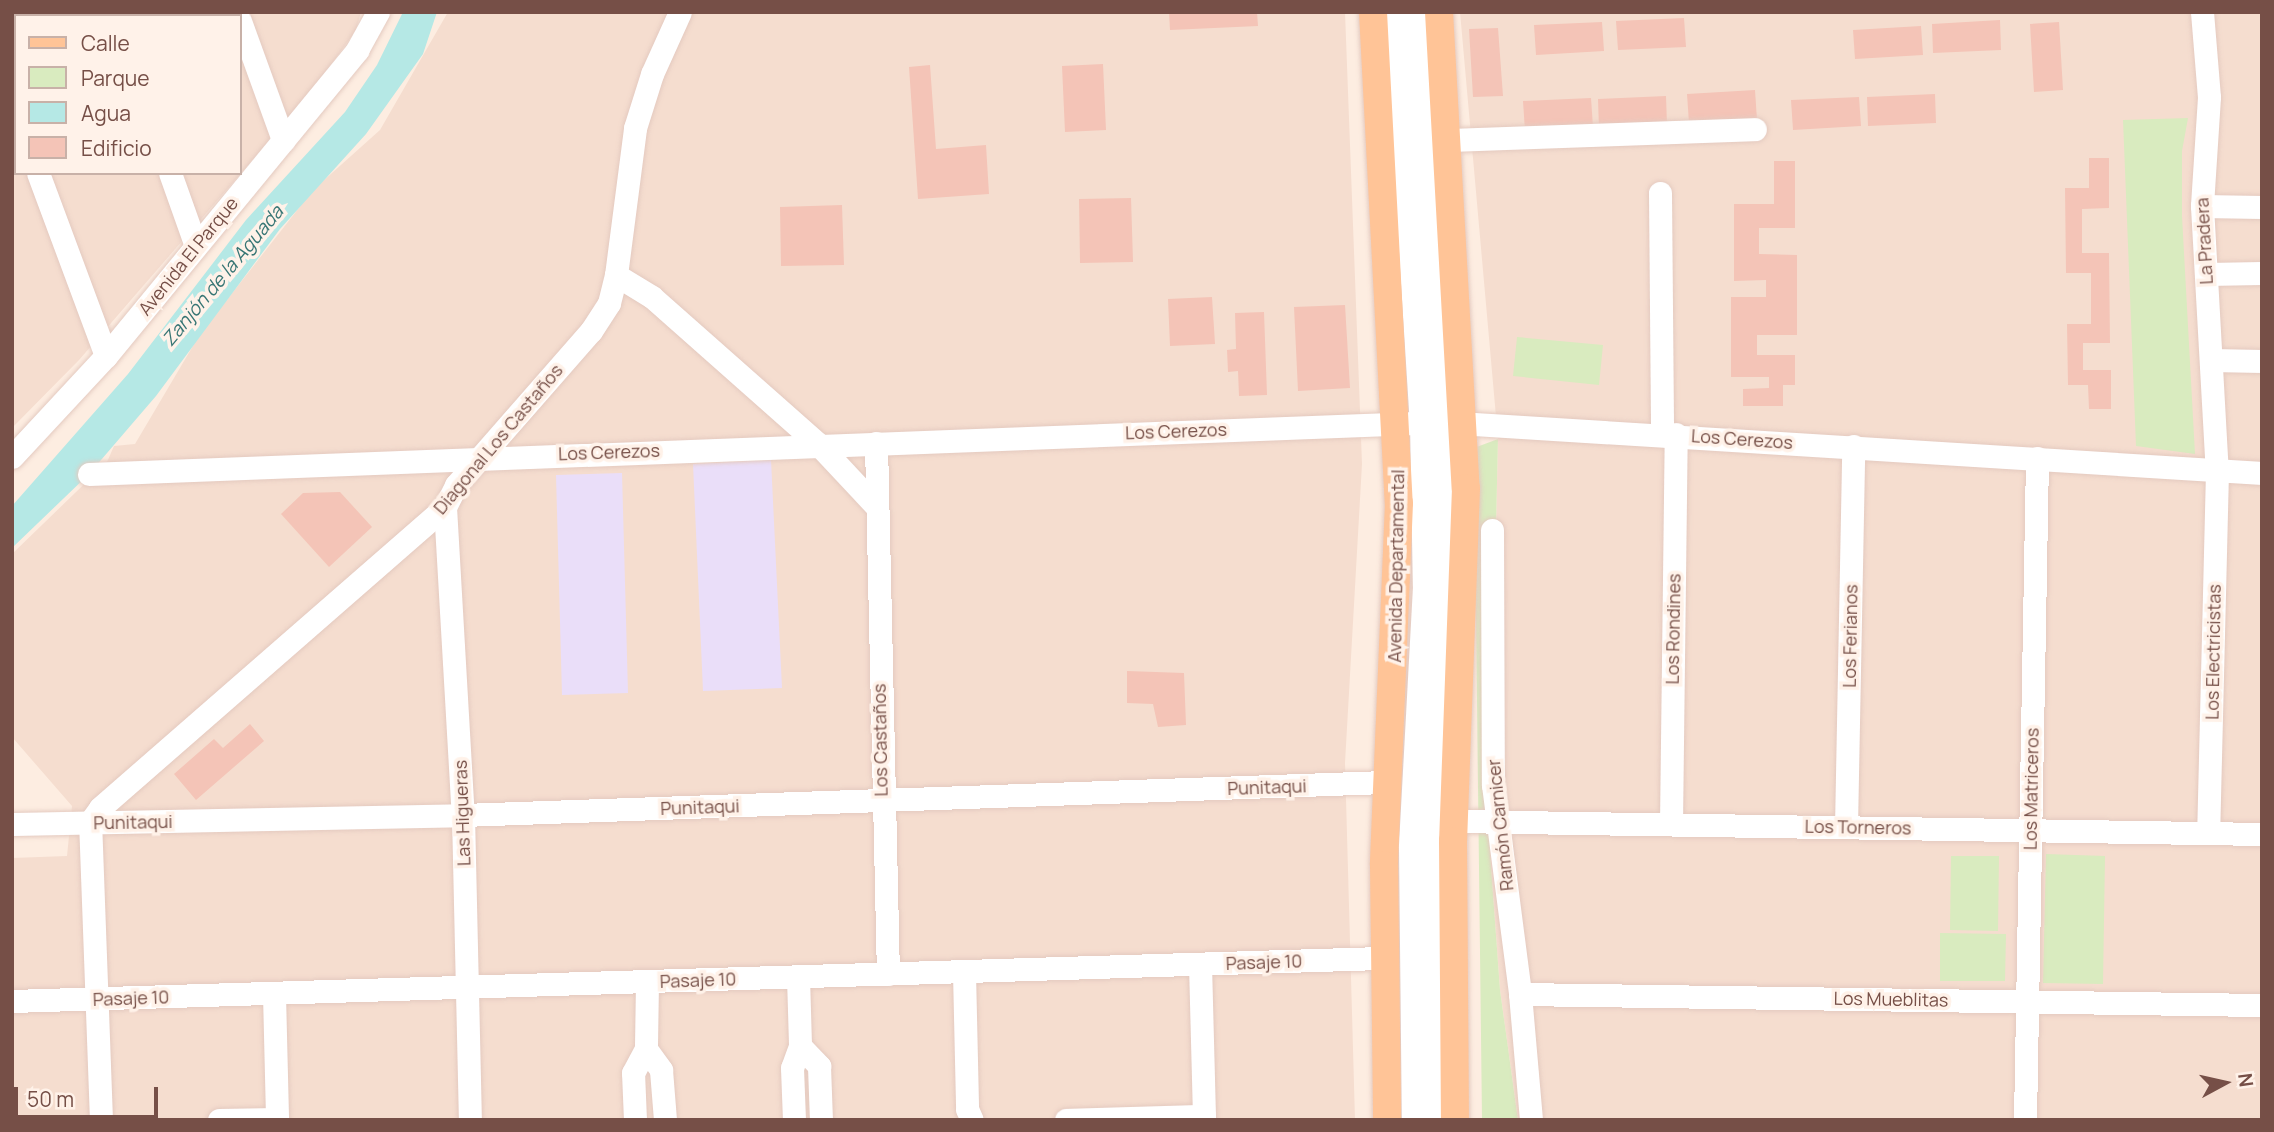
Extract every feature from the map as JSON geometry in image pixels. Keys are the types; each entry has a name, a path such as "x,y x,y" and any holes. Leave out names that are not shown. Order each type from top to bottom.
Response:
{"main road":[{"name":"Avenida Departamental","path":"1373,12 1382,158 1431,422 1462,641 1454,821 1455,1120"},
{"name":"Avenida Departamental","path":"1387,1120 1383,958 1387,782 1398,613 1431,422 1447,140 1439,12"}],"street":[{"name":"Avenida El Parque","path":"12,457 106,356 283,141 357,50 378,12"},
{"name":"Diagonal Los Castaños","path":"90,822 100,808 445,508 452,490 596,324 616,275 635,128 652,74 680,12"},
{"path":"1416,12 1441,637 1428,905 1431,1120"},
{"name":"La Pradera","path":"2202,12 2209,97 2202,206 2217,471"},
{"path":"1382,158 1388,131 1388,74 1395,23"},
{"path":"1395,23 1431,422 1409,930 1413,1120"},
{"path":"242,28 283,141"},
{"path":"1447,140 1755,128"},
{"path":"39,175 106,356"},
{"path":"171,175 196,246"},
{"name":"Los Rondines","path":"1660,193 1669,434 1671,824"},
{"path":"2202,206 2262,207"},
{"path":"2206,274 2262,273"},
{"path":"616,275 652,297 818,444 876,506"},
{"path":"2211,360 2262,361"},
{"path":"750,447 769,435 775,414 771,403"},
{"path":"519,410 517,436 536,454"},
{"name":"Los Cerezos","path":"89,474 536,454 1431,422 1669,434 2262,473"},
{"name":"Los Castaños","path":"876,443 881,800 888,974"},
{"name":"Los Ferianos","path":"1846,827 1853,446"},
{"name":"Los Matriceros","path":"2025,1120 2037,458"},
{"name":"Los Electricistas","path":"2208,833 2217,471"},
{"name":"Las Higueras","path":"445,508 463,815 470,1120"},
{"name":"Ramón Carnicer","path":"1492,530 1493,785 1520,994 1531,1120"},
{"name":"Punitaqui","path":"12,824 463,815 1387,782"},
{"name":"Los Torneros","path":"1454,821 2262,834"},
{"path":"90,822 101,1120"},
{"name":"Pasaje 10","path":"12,1001 1383,958"},
{"path":"1066,1120 1204,1118 1200,964"},
{"path":"964,972 972,1119"},
{"path":"794,1120 792,1069 800,1046 798,977"},
{"path":"635,1120 633,1073 646,1049 647,982"},
{"path":"219,1120 277,1119 274,994"},
{"name":"Los Mueblitas","path":"1520,994 2262,1005"},
{"path":"800,1046 819,1066 821,1120"},
{"path":"646,1049 662,1070 665,1120"}],"shaded area":[{"path":"12,12 361,12 356,30 312,91 242,172 242,14 14,14 14,175 239,175 79,360 12,428"},
{"path":"448,12 1345,12 1362,464 1345,763 1355,1120 12,1120 12,858 67,856 72,806 12,737 12,554 107,462 114,446 135,444 200,334 313,190 380,130"},
{"path":"1460,12 2262,12 2262,1120 1518,1120 1500,990 1489,839 1498,439"},
{"path":"771,460 782,688 703,691 693,464"},
{"path":"622,473 628,693 562,695 556,475"}],"green space":[{"path":"2188,118 2182,151 2182,216 2195,454 2136,446 2123,120"},
{"path":"1517,337 1603,345 1599,385 1513,376"},
{"path":"1498,439 1489,839 1500,990 1518,1120 1482,1120 1474,448"},
{"path":"2046,854 2105,856 2103,984 2043,983"},
{"path":"1951,856 1999,856 1998,931 1950,930"},
{"path":"1940,933 2006,934 2005,981 1940,981"}],"water":[{"name":"Zanjón de la Aguada","path":"403,12 437,12 423,54 366,134 280,229 156,396 89,474 12,548 12,506 128,374 246,220 345,112 377,65"}],"building":[{"path":"1169,12 1257,12 1258,26 1170,30"},
{"path":"1684,18 1686,47 1618,50 1616,21"},
{"path":"2000,20 2001,50 1933,53 1932,24"},
{"path":"1602,22 1604,51 1536,55 1534,25"},
{"path":"2059,22 2063,90 2034,92 2030,24"},
{"path":"1921,26 1923,55 1855,59 1853,30"},
{"path":"1498,28 1503,96 1473,97 1469,29"},
{"path":"1103,64 1106,130 1065,132 1062,66"},
{"path":"930,65 936,149 986,145 989,194 918,199 909,67"},
{"path":"1755,90 1757,120 1689,123 1687,94"},
{"path":"1935,94 1936,123 1868,126 1867,97"},
{"path":"1666,96 1667,125 1599,129 1598,99"},
{"path":"1859,97 1861,126 1793,130 1791,100"},
{"path":"1591,98 1593,127 1525,131 1523,101"},
{"path":"2089,158 2109,158 2109,208 2082,209 2082,253 2109,253 2110,343 2083,343 2083,370 2111,370 2111,409 2089,409 2088,385 2068,385 2067,324 2091,324 2091,273 2066,273 2065,188 2089,188"},
{"path":"1774,161 1795,161 1795,228 1759,228 1759,254 1797,255 1797,335 1757,335 1757,355 1795,355 1795,385 1783,385 1783,406 1743,406 1743,389 1769,388 1769,377 1731,377 1731,297 1766,297 1766,280 1734,281 1734,204 1774,204"},
{"path":"1131,198 1133,262 1080,263 1079,199"},
{"path":"842,205 844,265 781,266 780,207"},
{"path":"1212,297 1215,344 1170,346 1168,299"},
{"path":"1345,305 1350,388 1298,391 1294,307"},
{"path":"1264,312 1267,395 1239,396 1238,371 1228,372 1227,350 1236,349 1235,313"},
{"path":"340,492 372,527 329,567 281,514 303,493"},
{"path":"1127,671 1184,673 1186,725 1158,727 1153,704 1127,703"},
{"path":"250,724 264,741 196,800 174,774 214,739 223,748"}]}
